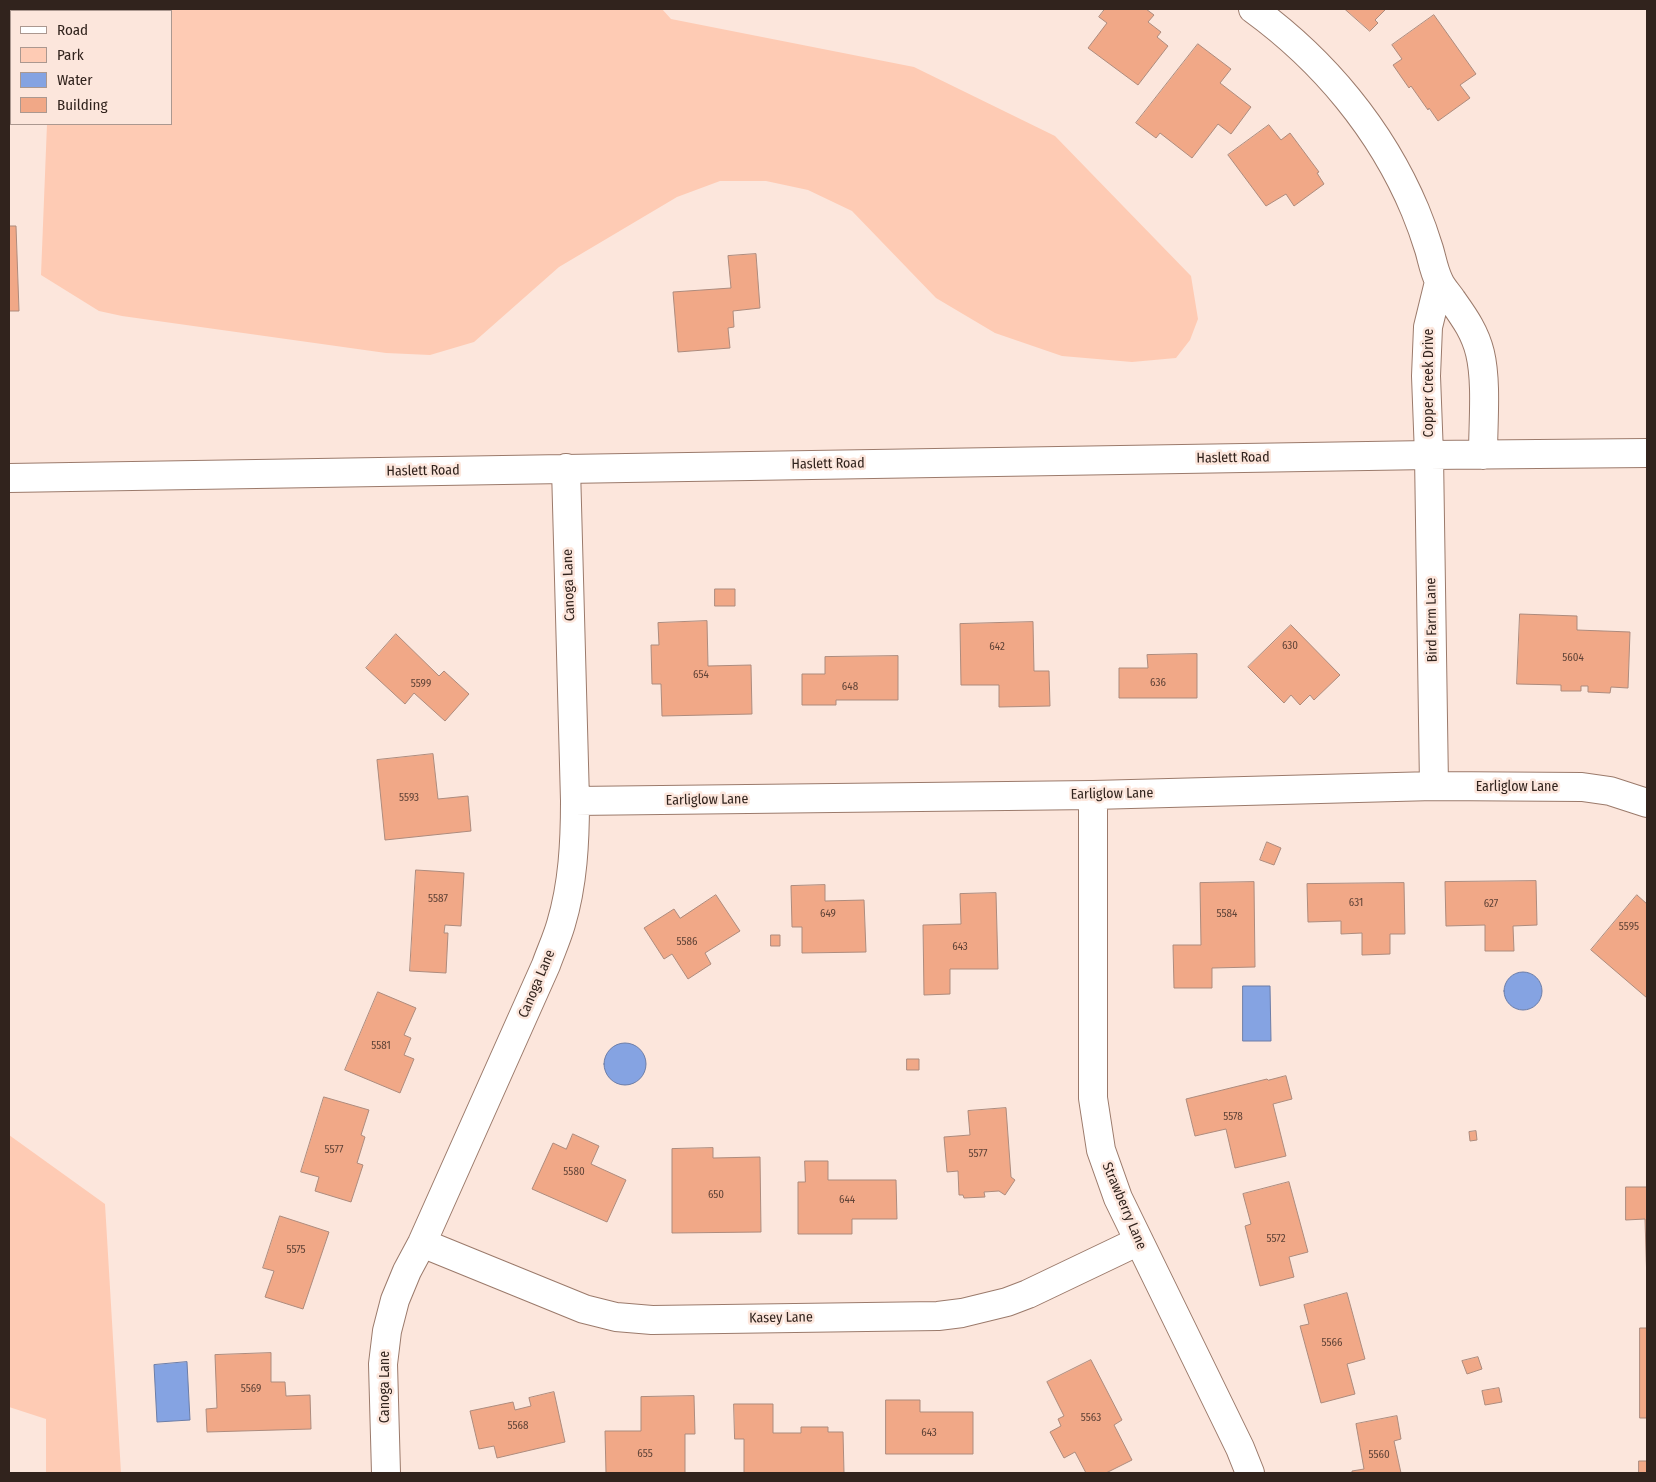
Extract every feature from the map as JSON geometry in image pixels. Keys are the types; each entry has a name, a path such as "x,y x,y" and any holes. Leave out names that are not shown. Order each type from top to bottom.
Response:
{"street":[{"path":"1253,9 1302,48 1330,77 1356,108 1398,175 1428,245 1439,282 1465,317 1473,332 1480,354 1483,376 1483,455"},
{"name":"Copper Creek Drive","path":"1430,455 1426,376 1428,327 1439,282"},
{"name":"Haslett Road","path":"9,478 1647,453"},
{"name":"Bird Farm Lane","path":"1430,455 1434,786"},
{"name":"Canoga Lane","path":"386,1473 383,1364 387,1331 395,1300 546,965 561,924 570,883 574,850 575,801 566,468"},
{"name":"Earliglow Lane","path":"575,801 1093,795 1434,786 1582,787 1610,791 1647,803"},
{"name":"Strawberry Lane","path":"1093,795 1094,1107 1101,1150 1118,1198 1240,1448 1250,1473"},
{"name":"Kasey Lane","path":"422,1243 584,1309 616,1317 652,1320 938,1316 962,1313 1007,1302 1028,1294 1139,1241"}],"green space":[{"path":"662,9 671,19 914,67 1055,136 1191,276 1198,319 1190,340 1176,358 1132,362 1062,356 995,333 936,298 852,211 808,190 766,181 720,181 677,197 559,267 474,342 430,355 386,353 122,316 99,311 41,275 47,125 172,125 172,10 52,10"},
{"path":"9,1135 105,1204 121,1473 46,1473 46,1419 9,1407"}],"water":[{"path":"1523,972 1536,978 1542,991 1536,1004 1523,1010 1510,1004 1504,991 1510,978"},
{"path":"1243,986 1270,986 1271,1041 1243,1041"},
{"path":"625,1043 640,1049 646,1064 640,1079 625,1085 610,1079 604,1064 610,1049"},
{"path":"187,1362 190,1420 157,1422 154,1365"}],"building":[{"path":"1105,9 1146,9 1154,15 1148,22 1161,32 1157,37 1168,46 1138,85 1088,48 1107,23 1099,17"},
{"path":"1345,9 1386,9 1375,20 1378,23 1370,31"},
{"path":"1434,15 1476,74 1460,85 1470,98 1438,121 1411,86 1409,88 1393,65 1402,59 1392,45"},
{"path":"1198,44 1231,69 1220,83 1251,107 1231,134 1218,124 1192,158 1160,133 1156,138 1136,123"},
{"path":"1269,125 1281,140 1290,133 1319,172 1317,173 1324,184 1294,206 1286,194 1266,206 1228,155"},
{"path":"9,226 16,226 19,311 9,311"},
{"path":"756,254 760,308 733,311 734,327 728,328 730,348 678,352 673,292 731,288 728,256"},
{"path":"715,589 735,589 735,606 715,606"},
{"path":"1520,614 1577,616 1577,630 1630,632 1628,688 1611,687 1610,693 1588,692 1588,686 1581,686 1581,691 1561,691 1561,685 1517,684"},
{"path":"707,621 708,666 751,665 752,714 662,716 661,684 652,684 651,645 659,645 658,623"},
{"path":"1033,622 1034,671 1049,671 1050,706 999,707 999,685 961,685 960,624"},
{"path":"1291,625 1340,675 1314,700 1310,695 1300,705 1291,695 1284,703 1248,667"},
{"path":"396,634 439,676 444,671 469,694 445,721 414,693 405,704 366,668"},
{"path":"1197,654 1197,698 1119,698 1119,668 1148,668 1147,655"},
{"path":"898,656 898,700 836,700 836,705 802,705 802,674 825,674 825,657"},
{"path":"433,754 438,799 468,796 471,831 385,840 377,760"},
{"path":"1267,842 1281,848 1274,865 1260,860"},
{"path":"416,870 464,873 461,926 445,925 444,933 448,933 446,973 410,971"},
{"path":"1536,881 1537,925 1513,926 1514,951 1485,951 1485,925 1446,926 1445,882"},
{"path":"1254,882 1255,967 1212,968 1212,988 1174,988 1173,945 1201,945 1200,883"},
{"path":"1404,883 1405,934 1390,934 1390,954 1362,955 1362,933 1341,934 1341,921 1308,922 1307,884"},
{"path":"825,885 825,901 864,900 866,952 802,953 802,927 792,927 791,886"},
{"path":"996,893 998,969 950,969 950,994 924,995 923,925 961,924 960,894"},
{"path":"716,895 740,931 705,953 711,964 688,979 672,954 664,959 644,928 674,909 680,918"},
{"path":"1637,895 1647,904 1647,998 1591,950"},
{"path":"771,935 780,935 780,946 771,946"},
{"path":"378,992 416,1008 404,1035 411,1038 404,1055 414,1059 400,1093 345,1070"},
{"path":"907,1059 919,1059 919,1070 907,1070"},
{"path":"1286,1076 1292,1099 1273,1104 1286,1156 1235,1168 1226,1129 1195,1136 1186,1099"},
{"path":"324,1097 369,1110 361,1135 365,1137 357,1163 363,1165 351,1202 315,1191 319,1177 301,1172"},
{"path":"1006,1108 1011,1177 1015,1180 1005,1195 999,1191 984,1192 985,1197 964,1198 963,1195 959,1195 958,1171 947,1172 944,1137 970,1135 968,1111"},
{"path":"1476,1131 1477,1140 1470,1141 1469,1132"},
{"path":"573,1134 599,1146 591,1164 626,1180 607,1222 532,1189 553,1143 566,1149"},
{"path":"713,1148 713,1158 760,1157 761,1232 672,1233 672,1149"},
{"path":"805,1161 828,1161 828,1180 896,1180 897,1219 852,1219 852,1234 798,1234 798,1182 805,1182"},
{"path":"1289,1182 1308,1252 1289,1257 1294,1277 1260,1286 1245,1226 1251,1224 1243,1194"},
{"path":"1626,1187 1647,1187 1647,1284 1645,1219 1626,1220"},
{"path":"280,1216 329,1232 303,1309 265,1297 274,1271 263,1268"},
{"path":"1347,1293 1365,1359 1347,1364 1355,1394 1321,1403 1300,1326 1309,1324 1304,1305"},
{"path":"1640,1328 1647,1328 1647,1418 1640,1418"},
{"path":"271,1353 271,1382 285,1382 286,1396 310,1395 311,1429 207,1432 206,1409 217,1408 215,1355"},
{"path":"1478,1357 1482,1369 1467,1374 1462,1361"},
{"path":"1091,1360 1122,1420 1114,1425 1132,1460 1106,1473 1086,1473 1075,1452 1064,1458 1050,1432 1061,1426 1058,1419 1064,1416 1047,1382"},
{"path":"1499,1388 1502,1402 1485,1405 1482,1391"},
{"path":"554,1392 565,1442 497,1458 494,1446 479,1449 470,1411 513,1402 515,1410 531,1406 529,1398"},
{"path":"694,1396 695,1434 685,1434 685,1473 606,1473 605,1431 641,1431 641,1397"},
{"path":"886,1400 920,1400 920,1412 973,1412 973,1454 886,1454"},
{"path":"734,1404 773,1404 773,1433 801,1433 801,1427 828,1427 828,1432 843,1432 844,1473 744,1473 744,1439 735,1439"},
{"path":"1397,1416 1401,1439 1394,1441 1401,1473 1352,1473 1352,1471 1364,1469 1356,1424"},
{"path":"1639,1461 1647,1461 1647,1473 1639,1473"}]}
